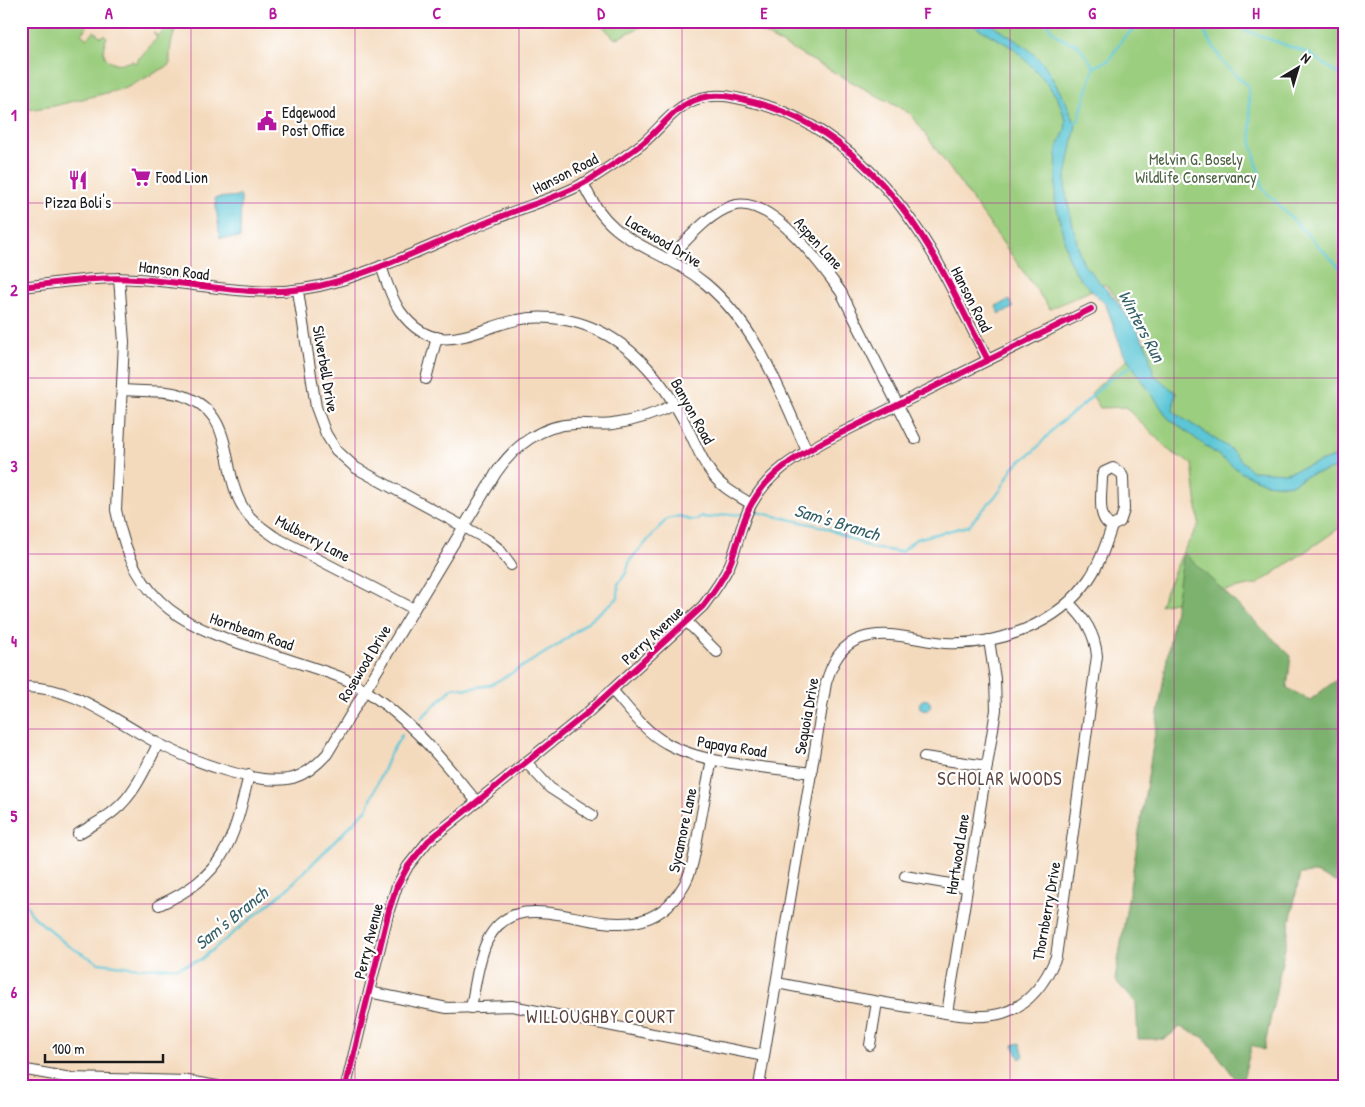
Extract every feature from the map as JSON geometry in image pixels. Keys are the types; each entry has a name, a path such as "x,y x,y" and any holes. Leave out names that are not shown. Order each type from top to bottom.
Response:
{"street":[{"name":"Hanson Road","path":"21,287 74,280 119,278 163,281 241,292 298,291 336,282 380,266 583,183 627,155 674,113 693,100 715,95 730,96 773,107 834,140 873,174 894,198 937,261 988,360"},
{"name":"Lacewood Drive","path":"583,183 599,213 609,224 637,244 668,260 706,285 754,338 768,364 807,451"},
{"name":"Aspen Lane","path":"668,260 725,209 742,205 760,209 792,233 841,292 915,440"},
{"name":"Banyon Road","path":"380,266 399,309 415,326 437,337 457,339 468,337 518,320 534,318 584,325 620,343 659,380 675,404 712,475 724,487 751,504"},
{"name":"Hornbeam Road","path":"119,278 124,342 116,510 120,535 130,560 143,583 173,612 212,635 342,678 384,702 412,726 477,802"},
{"name":"Silverbell Drive","path":"298,291 316,407 326,434 336,450 356,468 464,526 499,549 511,564"},
{"name":"Perry Avenue","path":"346,1086 389,910 397,886 408,866 428,841 612,690 703,606 730,564 751,504 768,481 784,464 1091,309"},
{"path":"426,379 437,337"},
{"name":"Mulberry Lane","path":"123,390 184,395 199,404 219,424 224,437 230,475 235,490 244,509 259,526 275,537 414,609"},
{"name":"Rosewood Drive","path":"21,687 50,688 68,694 95,706 158,744 219,768 250,775 284,779 294,778 312,769 327,754 502,464 523,443 534,436 561,425 611,425 633,420 675,404"},
{"name":"Sequoia Drive","path":"759,1086 830,666 836,657 852,642 876,635 946,643 989,640 1026,629 1069,603 1096,568 1112,526 1120,522 1124,510 1123,478 1113,468 1104,472 1102,476 1103,519 1112,526"},
{"name":"Thornberry Drive","path":"777,983 877,1002 947,1013 983,1016 1009,1010 1038,989 1056,957 1097,656 1096,643 1086,621 1069,603"},
{"path":"687,622 717,652"},
{"name":"Hartwood Lane","path":"947,1013 997,703 989,640"},
{"name":"Papaya Road","path":"612,690 638,720 666,743 687,753 712,759 812,773"},
{"path":"78,834 115,810 131,793 158,744"},
{"path":"924,757 987,766"},
{"name":"Sycamore Lane","path":"471,1008 487,942 501,924 515,915 534,910 614,925 650,917 669,904 689,877 712,759"},
{"path":"526,762 550,788 592,815"},
{"path":"159,905 188,891 222,859 237,826 250,775"},
{"path":"905,876 967,887"},
{"path":"369,992 447,1008 512,1006 764,1056"},
{"path":"870,1045 877,1002"},
{"path":"21,1069 71,1078 133,1083 188,1081 217,1086"}],"green space":[{"path":"21,21 83,21 88,25 81,34 87,39 94,31 101,37 104,34 107,37 104,51 105,57 108,60 113,63 132,61 135,63 157,38 153,33 159,36 171,21 179,21 174,32 170,65 126,88 54,106 21,111"},
{"path":"598,21 654,21 615,39"},
{"name":"Melvin G. Bosely Wildlife Conservancy","path":"740,21 1344,21 1344,525 1258,584 1160,605 1182,554 1199,524 1192,464 1171,452 1125,407 1100,408 1091,393 1150,338 1105,284 1050,309 911,114"},
{"path":"1184,553 1291,656 1287,688 1310,700 1344,674 1344,886 1316,873 1300,874 1264,1050 1252,1045 1241,1086 1205,1038 1180,1027 1165,1039 1138,1039 1136,1003 1115,980"}],"water":[{"path":"966,21 986,21 1026,47 1044,64 1066,102 1076,125 1065,181 1066,195 1080,255 1084,265 1115,299 1137,330 1148,350 1154,375 1176,393 1173,410 1176,414 1229,448 1252,471 1286,473 1344,454 1344,466 1306,476 1293,484 1265,483 1242,473 1168,418 1123,352 1106,305 1080,279 1069,261 1055,200 1057,148 1065,131 1066,121 1058,99 1042,77 1013,48"},
{"path":"241,196 240,238 220,238 215,198"},
{"path":"1009,300 1013,308 999,314 996,306"},
{"path":"923,700 927,700 930,705 929,709 923,710 920,707 920,703"},
{"path":"1020,1043 1024,1056 1020,1059 1013,1045"}],"waterway":[{"path":"1045,21 1058,37 1077,44 1094,67 1078,121 1074,123"},
{"path":"1094,67 1109,60 1124,37 1145,21"},
{"path":"1192,21 1200,25 1225,65 1248,86 1252,145 1263,189 1344,272"},
{"path":"1237,21 1244,30 1310,54 1344,78"},
{"name":"Sam's Branch","path":"751,513 757,512 824,527 871,548 901,552 916,539 968,526 1000,491 1013,467 1034,451 1057,425 1083,405 1108,380 1134,365"},
{"name":"Sam's Branch","path":"421,718 454,687 467,689 490,685 558,645 618,598 618,584 626,573 630,560 667,519 680,516 689,520 696,520 701,516 709,518 726,514 743,514"},
{"name":"Sam's Branch","path":"21,895 32,915 67,945 99,963 140,968 179,967 200,960 285,891 367,809 390,754 402,735"}],"cycle path":[{"path":"21,287 78,280 121,278 235,290 284,291 335,282 396,261 506,214 575,188 643,143 684,105 708,96 722,96 757,103 786,113 814,127 840,144 863,165 905,211 922,237 945,275 988,360"},
{"path":"346,1086 389,910 397,886 408,866 428,841 586,714 703,606 727,570 748,510 766,483 792,460 823,442 1091,309"}],"place":[{"name":"Edgewood Post Office","path":"267,121"},
{"name":"Food Lion","path":"141,177"},
{"name":"Pizza Boli's","path":"78,180"}],"district":[{"name":"SCHOLAR WOODS","path":"1000,778"},
{"name":"WILLOUGHBY COURT","path":"601,1016"}],"water label":[{"name":"Winters Run","path":"1142,326"}]}
